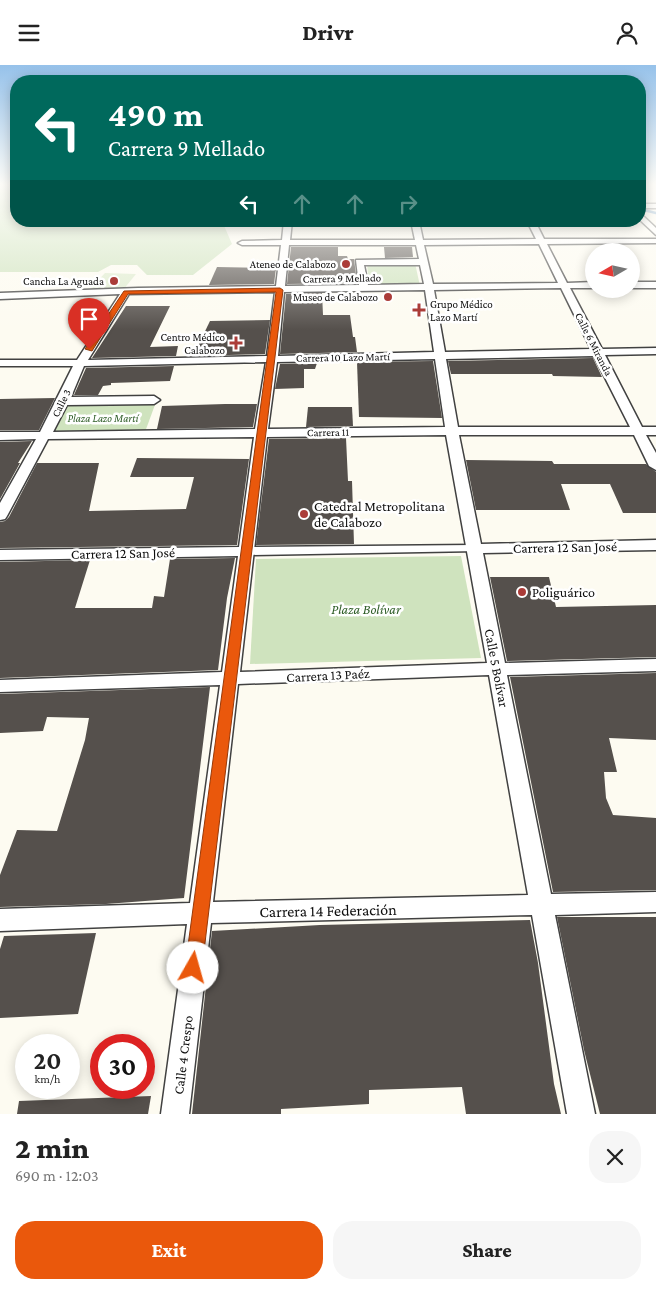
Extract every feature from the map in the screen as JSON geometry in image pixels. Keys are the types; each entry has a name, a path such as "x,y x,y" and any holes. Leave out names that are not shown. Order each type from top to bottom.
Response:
{"street":[{"name":"Calle 4 Crespo","path":"175,1114 272,359 286,233"},
{"name":"Calle 5 Bolívar","path":"416,233 429,288 452,431 581,1114"},
{"name":"Calle 6 Miranda","path":"538,233 656,466"},
{"path":"242,243 656,241"},
{"path":"364,289 359,262 422,262"},
{"name":"Carrera 9 Mellado","path":"0,296 126,292 585,285"},
{"path":"640,285 656,285"},
{"name":"Calle 3","path":"0,516 44,436 80,363 126,292"},
{"name":"Carrera 10 Lazo Martí","path":"0,363 656,351"},
{"path":"62,401 154,400"},
{"name":"Carrera 11","path":"0,436 452,431 656,431"},
{"name":"Carrera 12 San José","path":"474,549 656,545"},
{"path":"246,551 474,549"},
{"name":"Carrera 12 San José","path":"0,555 246,551"},
{"name":"Carrera 13 Paéz","path":"0,686 231,680 497,668 656,665"},
{"name":"Carrera 14 Federación","path":"0,920 200,913 656,902"}],"green space":[{"path":"0,233 227,233 232,244 193,275 147,275 137,265 111,265 98,272 0,272"},
{"path":"367,263 415,263 420,286 369,286"},
{"name":"Cancha La Aguada","path":"105,273 136,274 123,290 91,288"},
{"name":"Plaza Lazo Martí","path":"156,402 145,432 50,433 66,403"},
{"name":"Plaza Bolívar","path":"461,556 481,658 250,664 256,559"}],"building":[{"path":"291,247 338,247 338,256 347,256 348,259 354,259 357,283 287,284"},
{"path":"384,247 412,247 413,257 385,258"},
{"path":"217,267 276,268 274,284 209,285"},
{"path":"322,293 323,315 350,315 357,352 280,354 286,294"},
{"path":"126,306 170,306 150,347 178,346 176,356 92,358"},
{"name":"Centro Médico Calabozo","path":"270,320 265,354 193,356 210,321"},
{"path":"593,358 602,377 553,376 552,374 451,374 448,361"},
{"path":"433,361 442,418 359,417 357,362"},
{"path":"317,363 315,369 304,369 304,388 275,389 280,364"},
{"path":"174,366 170,381 111,383 111,385 103,386 98,395 74,395 86,368"},
{"path":"55,398 39,430 0,430 0,399"},
{"path":"257,404 253,427 157,429 162,406"},
{"path":"308,407 352,407 353,426 306,427"},
{"path":"346,438 348,481 352,481 354,544 256,545 269,439"},
{"path":"32,441 18,463 20,463 0,499 0,442"},
{"path":"137,458 249,459 237,545 0,548 0,522 5,521 9,517 37,463 99,463 89,511 186,509 194,477 130,477"},
{"path":"466,460 552,461 554,464 646,464 656,472 656,513 623,513 610,484 561,484 570,510 476,510"},
{"path":"235,558 227,598 218,670 0,678 0,562 90,560 75,608 152,608 154,596 164,597 170,559"},
{"path":"490,577 549,577 556,607 656,605 656,657 507,661"},
{"path":"656,673 656,740 609,738 617,772 604,772 606,798 613,815 656,818 656,890 553,892 510,677"},
{"path":"210,687 184,898 106,904 0,907 0,875 17,830 57,831 85,740 89,718 47,717 43,731 0,733 0,694"},
{"path":"557,917 656,917 656,1114 600,1114 584,1050"},
{"path":"530,920 538,963 554,1084 561,1114 466,1114 462,1087 369,1090 369,1104 281,1109 281,1114 192,1114 212,931 320,925"},
{"path":"96,933 78,1014 0,1018 0,949 4,936"},
{"path":"150,1099 148,1114 17,1114 19,1101"}],"place":[{"name":"Ateneo de Calabozo","path":"346,264"},
{"name":"Cancha La Aguada","path":"114,281"},
{"name":"Museo de Calabozo","path":"388,297"},
{"name":"Grupo Médico Lazo Martí","path":"419,310"},
{"name":"Centro Médico Calabozo","path":"236,343"},
{"name":"Catedral Metropolitana de Calabozo","path":"304,514"},
{"name":"Poliguárico","path":"522,592"}],"route":[{"path":"89,349 126,292 280,290 193,968"}]}
